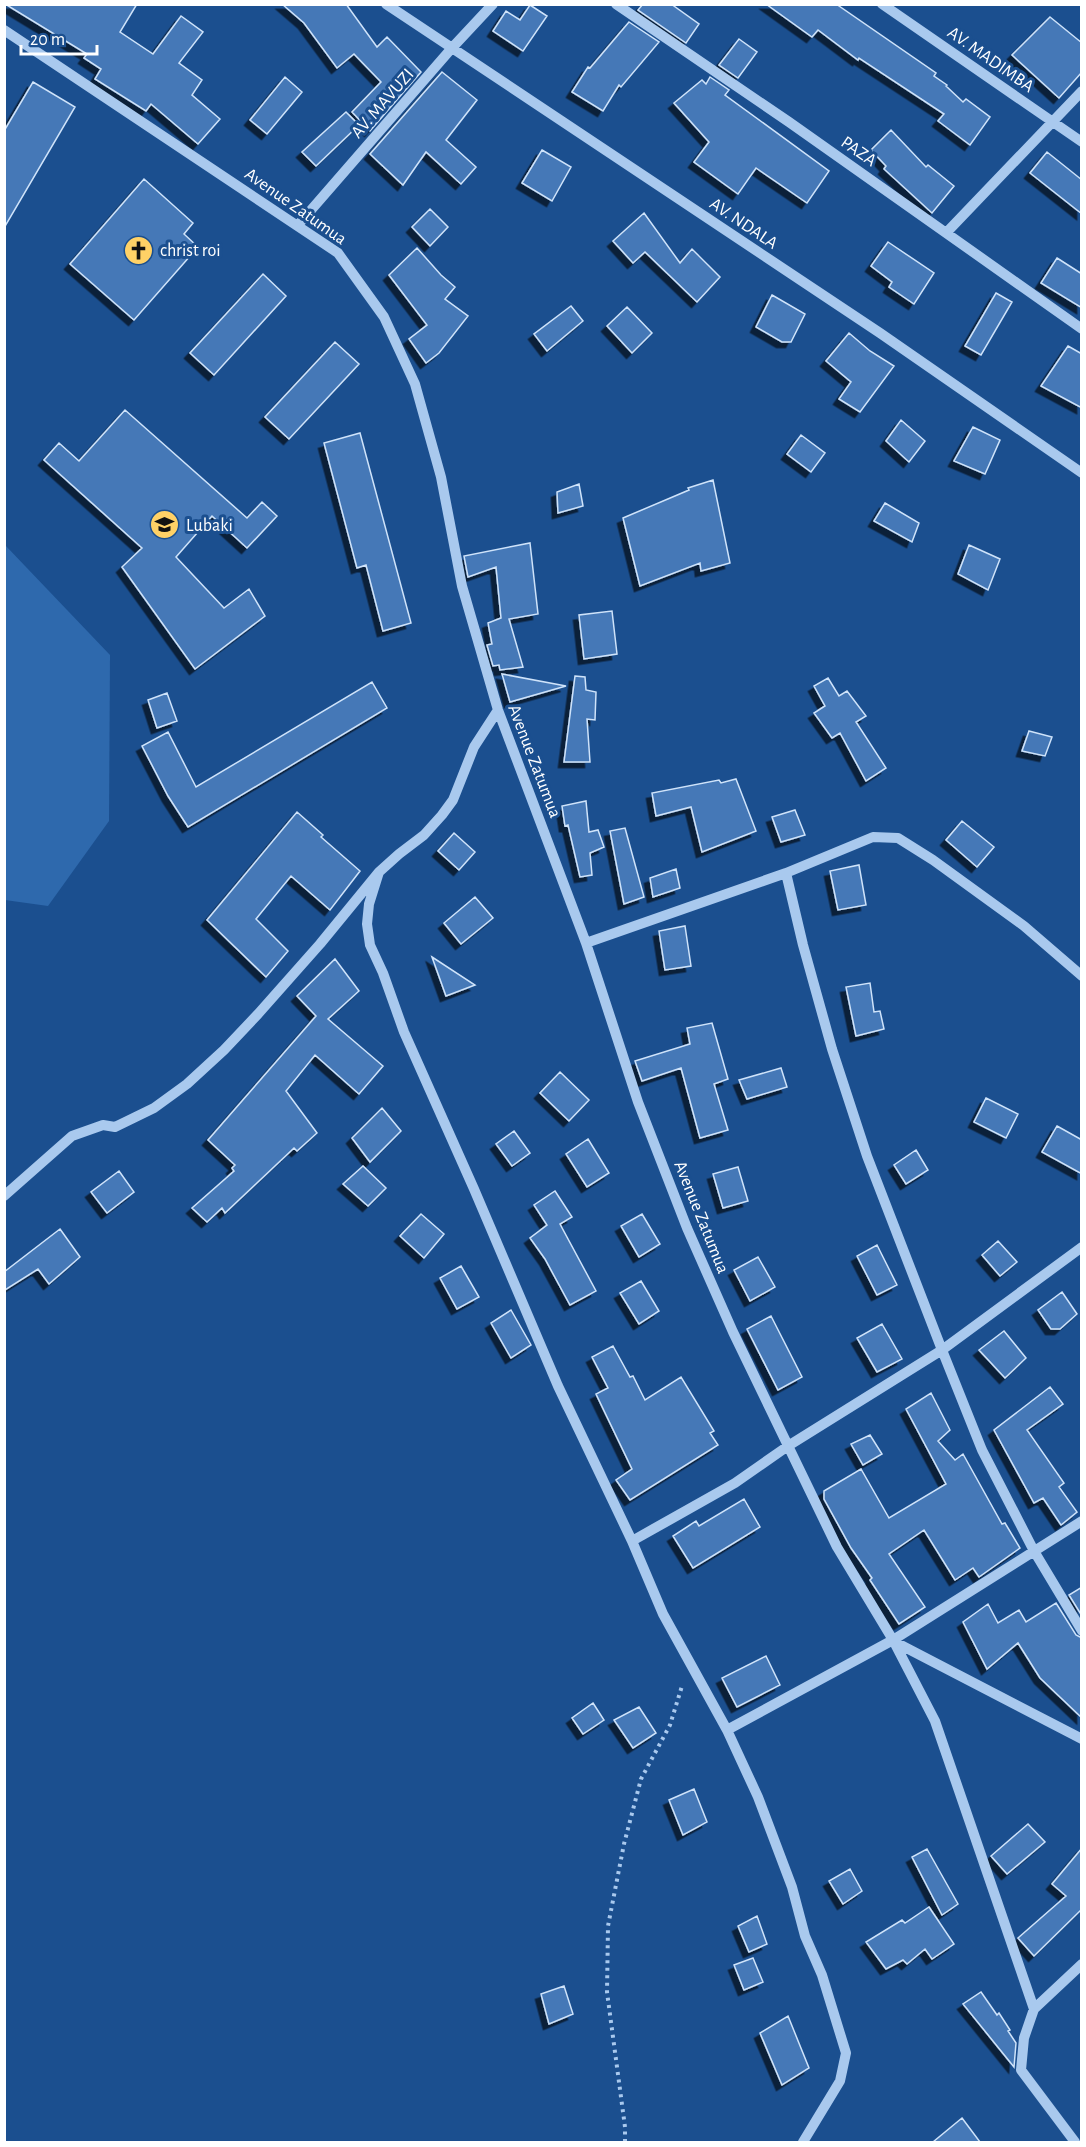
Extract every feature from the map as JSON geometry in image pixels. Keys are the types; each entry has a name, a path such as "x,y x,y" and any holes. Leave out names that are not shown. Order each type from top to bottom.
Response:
{"street":[{"name":"AV. NDALA","path":"386,4 880,333 1082,473"},
{"name":"AV. MAVUZI","path":"298,225 493,4"},
{"name":"PAZA","path":"616,4 1082,329"},
{"name":"AV. MADIMBA","path":"882,4 1082,142"},
{"name":"Avenue Zatumua","path":"4,30 338,253 384,316 415,384 441,477 462,586 498,710 586,943 638,1102 687,1228 732,1332 837,1547 893,1640 935,1721 1034,2008"},
{"path":"946,232 1082,92"},
{"path":"4,1196 72,1137 103,1125 115,1127 125,1124 154,1108 187,1084 224,1050 355,904 379,873 399,854 424,836 453,800 474,747 498,710"},
{"path":"586,943 786,873 873,837 898,838 933,860 1024,926 1082,976"},
{"path":"379,873 369,904 370,945 383,973 404,1032 558,1386 632,1541 663,1614 727,1730 758,1797 792,1887 805,1936 822,1975 846,2053 840,2081 803,2142"},
{"path":"786,873 832,1049 867,1156 942,1350 982,1450 1034,1551 1082,1631"},
{"path":"632,1541 735,1483 788,1446 942,1350 1082,1247"},
{"path":"727,1730 893,1640 1082,1521"},
{"path":"893,1640 1082,1739"},
{"path":"1075,2142 1021,2070 1024,2038 1034,2008 1082,1964"}],"path":[{"path":"625,2142 626,2127 615,2061 608,1992 608,1926 624,1844 641,1779 670,1725 690,1663"}],"shaded area":[{"path":"5,545 110,655 109,821 48,906 5,900"}],"building":[{"path":"5,4 137,4 120,32 153,54 181,16 203,32 179,63 202,80 192,95 220,119 198,144 151,104 146,111 95,79 101,69 84,58 87,54"},
{"path":"282,4 346,4 377,47 387,37 421,72 370,131 352,112 381,82 354,54 337,68 304,23"},
{"path":"643,4 671,4 699,24 686,43 638,10"},
{"path":"766,4 836,4 936,73 934,76 947,85 963,102 966,99 990,117 970,145 938,121 944,114 859,58 858,60 818,30 812,37"},
{"path":"530,5 547,16 523,51 493,31 506,11 520,20"},
{"path":"1050,17 1082,43 1082,72 1059,98 1012,55"},
{"path":"629,22 659,42 621,87 619,85 603,111 572,92 588,67 590,68"},
{"path":"739,39 757,52 738,78 719,65"},
{"path":"442,72 477,100 446,140 476,167 461,184 426,152 403,185 370,154"},
{"path":"285,77 302,92 267,134 250,120"},
{"path":"710,77 729,90 725,95 829,171 807,203 756,168 738,194 694,162 709,142 674,103 702,80 706,84"},
{"path":"33,82 75,107 4,228 4,131"},
{"path":"346,112 359,125 316,166 302,152"},
{"path":"891,130 926,167 928,165 954,186 932,213 884,169 886,166 871,150"},
{"path":"542,150 571,167 552,201 522,183"},
{"path":"1047,152 1082,180 1082,214 1030,173"},
{"name":"christ roi","path":"144,179 193,223 184,234 198,247 134,320 70,264"},
{"path":"430,209 448,227 430,246 412,227"},
{"path":"644,213 680,263 692,249 720,277 697,302 645,252 633,263 613,241"},
{"path":"888,242 934,273 914,304 889,287 892,282 871,266"},
{"path":"417,248 455,287 445,299 468,316 439,353 426,363 409,339 427,325 389,275"},
{"path":"1057,258 1082,274 1082,308 1041,283"},
{"path":"263,274 286,296 214,375 190,353"},
{"path":"996,293 1012,302 981,355 965,346"},
{"path":"772,295 805,314 791,342 782,342 756,327"},
{"path":"571,306 583,321 547,351 534,334"},
{"path":"627,307 652,333 632,353 607,326"},
{"path":"849,333 870,351 894,366 860,412 839,399 851,382 826,361"},
{"path":"335,342 359,364 289,439 265,417"},
{"path":"1068,346 1082,354 1082,408 1041,386"},
{"path":"125,410 247,518 262,502 277,516 247,548 212,516 176,557 224,608 249,589 265,616 195,669 122,567 142,548 44,460 59,443 79,461"},
{"path":"901,420 925,441 909,462 886,441"},
{"path":"973,427 1000,440 985,474 954,461"},
{"path":"360,433 411,623 383,631 366,565 357,568 324,443"},
{"path":"801,435 825,453 811,472 787,454"},
{"path":"713,480 730,563 701,571 700,563 640,586 623,518 689,490 688,488"},
{"path":"579,484 583,506 558,513 557,492"},
{"path":"885,503 919,523 912,542 874,521"},
{"path":"530,543 538,614 509,619 523,667 500,670 499,665 493,666 487,645 492,644 488,623 501,618 496,567 468,577 464,556"},
{"path":"969,545 1000,559 988,590 958,574"},
{"path":"612,611 617,654 584,659 579,615"},
{"path":"502,674 566,686 510,702"},
{"path":"575,676 585,677 586,690 596,692 595,720 587,719 590,762 564,762"},
{"path":"828,678 839,696 847,691 866,716 856,722 886,768 866,781 840,733 832,738 814,713 825,706 814,686"},
{"path":"372,682 387,708 188,827 168,796 142,746 168,732 196,787"},
{"path":"167,693 177,721 157,728 148,700"},
{"path":"1029,731 1052,737 1045,756 1022,751"},
{"path":"736,779 756,831 702,852 691,807 656,816 652,793 719,780 721,783"},
{"path":"586,801 589,832 598,830 604,847 590,853 592,875 580,877 568,825 565,826 562,806"},
{"path":"795,810 805,835 781,842 772,817"},
{"path":"297,812 323,835 321,837 360,871 330,910 291,876 256,919 288,951 266,977 207,920"},
{"path":"962,821 994,847 977,867 946,840"},
{"path":"625,828 644,897 624,904 610,831"},
{"path":"454,833 475,852 459,870 438,851"},
{"path":"859,865 866,905 838,910 830,871"},
{"path":"676,869 680,888 653,897 650,878"},
{"path":"475,897 493,918 461,944 444,923"},
{"path":"685,926 691,966 665,970 659,931"},
{"path":"432,957 475,985 446,996"},
{"path":"335,959 359,991 328,1019 383,1066 359,1094 315,1055 286,1091 317,1133 297,1151 294,1148 225,1213 222,1208 207,1222 192,1208 234,1171 232,1168 235,1165 208,1140 316,1016 297,996"},
{"path":"870,983 874,1012 880,1011 884,1029 856,1036 846,987"},
{"path":"712,1023 728,1079 714,1084 728,1130 700,1138 681,1068 642,1081 635,1061 690,1044 687,1028"},
{"path":"781,1068 787,1087 747,1099 739,1080"},
{"path":"560,1072 589,1100 569,1121 540,1093"},
{"path":"986,1098 1018,1114 1006,1138 974,1122"},
{"path":"382,1108 401,1131 370,1162 352,1138"},
{"path":"1057,1126 1082,1140 1082,1174 1042,1152"},
{"path":"514,1131 530,1153 512,1166 496,1144"},
{"path":"588,1139 609,1173 587,1187 566,1154"},
{"path":"916,1150 928,1170 906,1184 894,1165"},
{"path":"363,1166 386,1188 368,1206 343,1184"},
{"path":"738,1167 748,1201 723,1208 713,1174"},
{"path":"119,1171 134,1192 107,1213 91,1192"},
{"path":"555,1191 572,1217 560,1224 596,1291 570,1305 545,1259 530,1238 547,1225 534,1205"},
{"path":"421,1214 444,1234 424,1258 400,1236"},
{"path":"642,1214 660,1244 639,1257 621,1226"},
{"path":"60,1229 80,1257 49,1284 38,1269 5,1290 4,1272"},
{"path":"998,1241 1017,1262 1000,1276 982,1255"},
{"path":"877,1245 897,1285 877,1295 857,1256"},
{"path":"758,1257 775,1287 750,1301 734,1270"},
{"path":"461,1266 479,1297 457,1309 440,1278"},
{"path":"641,1281 659,1311 639,1324 620,1293"},
{"path":"1062,1292 1077,1314 1060,1329 1051,1329 1038,1310"},
{"path":"511,1310 531,1345 511,1358 491,1323"},
{"path":"771,1316 802,1377 778,1390 747,1329"},
{"path":"882,1324 902,1359 877,1372 857,1338"},
{"path":"1004,1331 1026,1358 1005,1378 979,1350"},
{"path":"613,1346 630,1377 633,1376 645,1400 681,1377 714,1431 710,1433 718,1445 630,1500 616,1480 632,1469 596,1394 608,1388 592,1357"},
{"path":"1050,1387 1063,1404 1027,1430 1064,1483 1059,1487 1077,1512 1061,1525 1043,1498 1034,1503 994,1430"},
{"path":"931,1393 950,1430 938,1441 955,1460 963,1454 1002,1524 1005,1523 1020,1548 979,1577 973,1568 955,1580 924,1530 889,1554 925,1607 899,1624 851,1548 824,1499 824,1491 861,1469 889,1518 946,1484 906,1409"},
{"path":"870,1435 882,1454 863,1465 851,1444"},
{"path":"744,1499 760,1527 693,1568 673,1536 696,1521 699,1526"},
{"path":"1082,1587 1082,1616 1069,1595"},
{"path":"1056,1603 1076,1635 1082,1638 1082,1718 1040,1678 1018,1643 987,1669 963,1622 988,1604 998,1623 1019,1610 1026,1622"},
{"path":"766,1656 780,1685 737,1707 722,1678"},
{"path":"593,1703 604,1720 583,1734 572,1718"},
{"path":"639,1707 656,1733 633,1748 614,1720"},
{"path":"694,1789 707,1822 683,1835 669,1800"},
{"path":"1028,1824 1045,1842 1007,1874 991,1856"},
{"path":"1082,1848 1082,1909 1034,1956 1018,1938 1066,1896 1052,1884"},
{"path":"927,1849 958,1904 942,1915 912,1857"},
{"path":"850,1869 862,1891 843,1904 829,1881"},
{"path":"929,1907 954,1944 932,1959 925,1949 907,1964 903,1960 886,1969 866,1942 902,1920 905,1923"},
{"path":"757,1916 767,1944 749,1952 738,1926"},
{"path":"753,1958 763,1982 744,1990 734,1965"},
{"path":"564,1986 573,2014 549,2024 541,1994"},
{"path":"981,1992 997,2015 999,2013 1016,2043 1014,2067 963,2004"},
{"path":"788,2016 809,2068 782,2085 760,2033"},
{"path":"962,2118 980,2142 933,2142"}],"place":[{"name":"christ roi","path":"139,250"},
{"name":"Lubaki","path":"165,525"}]}
